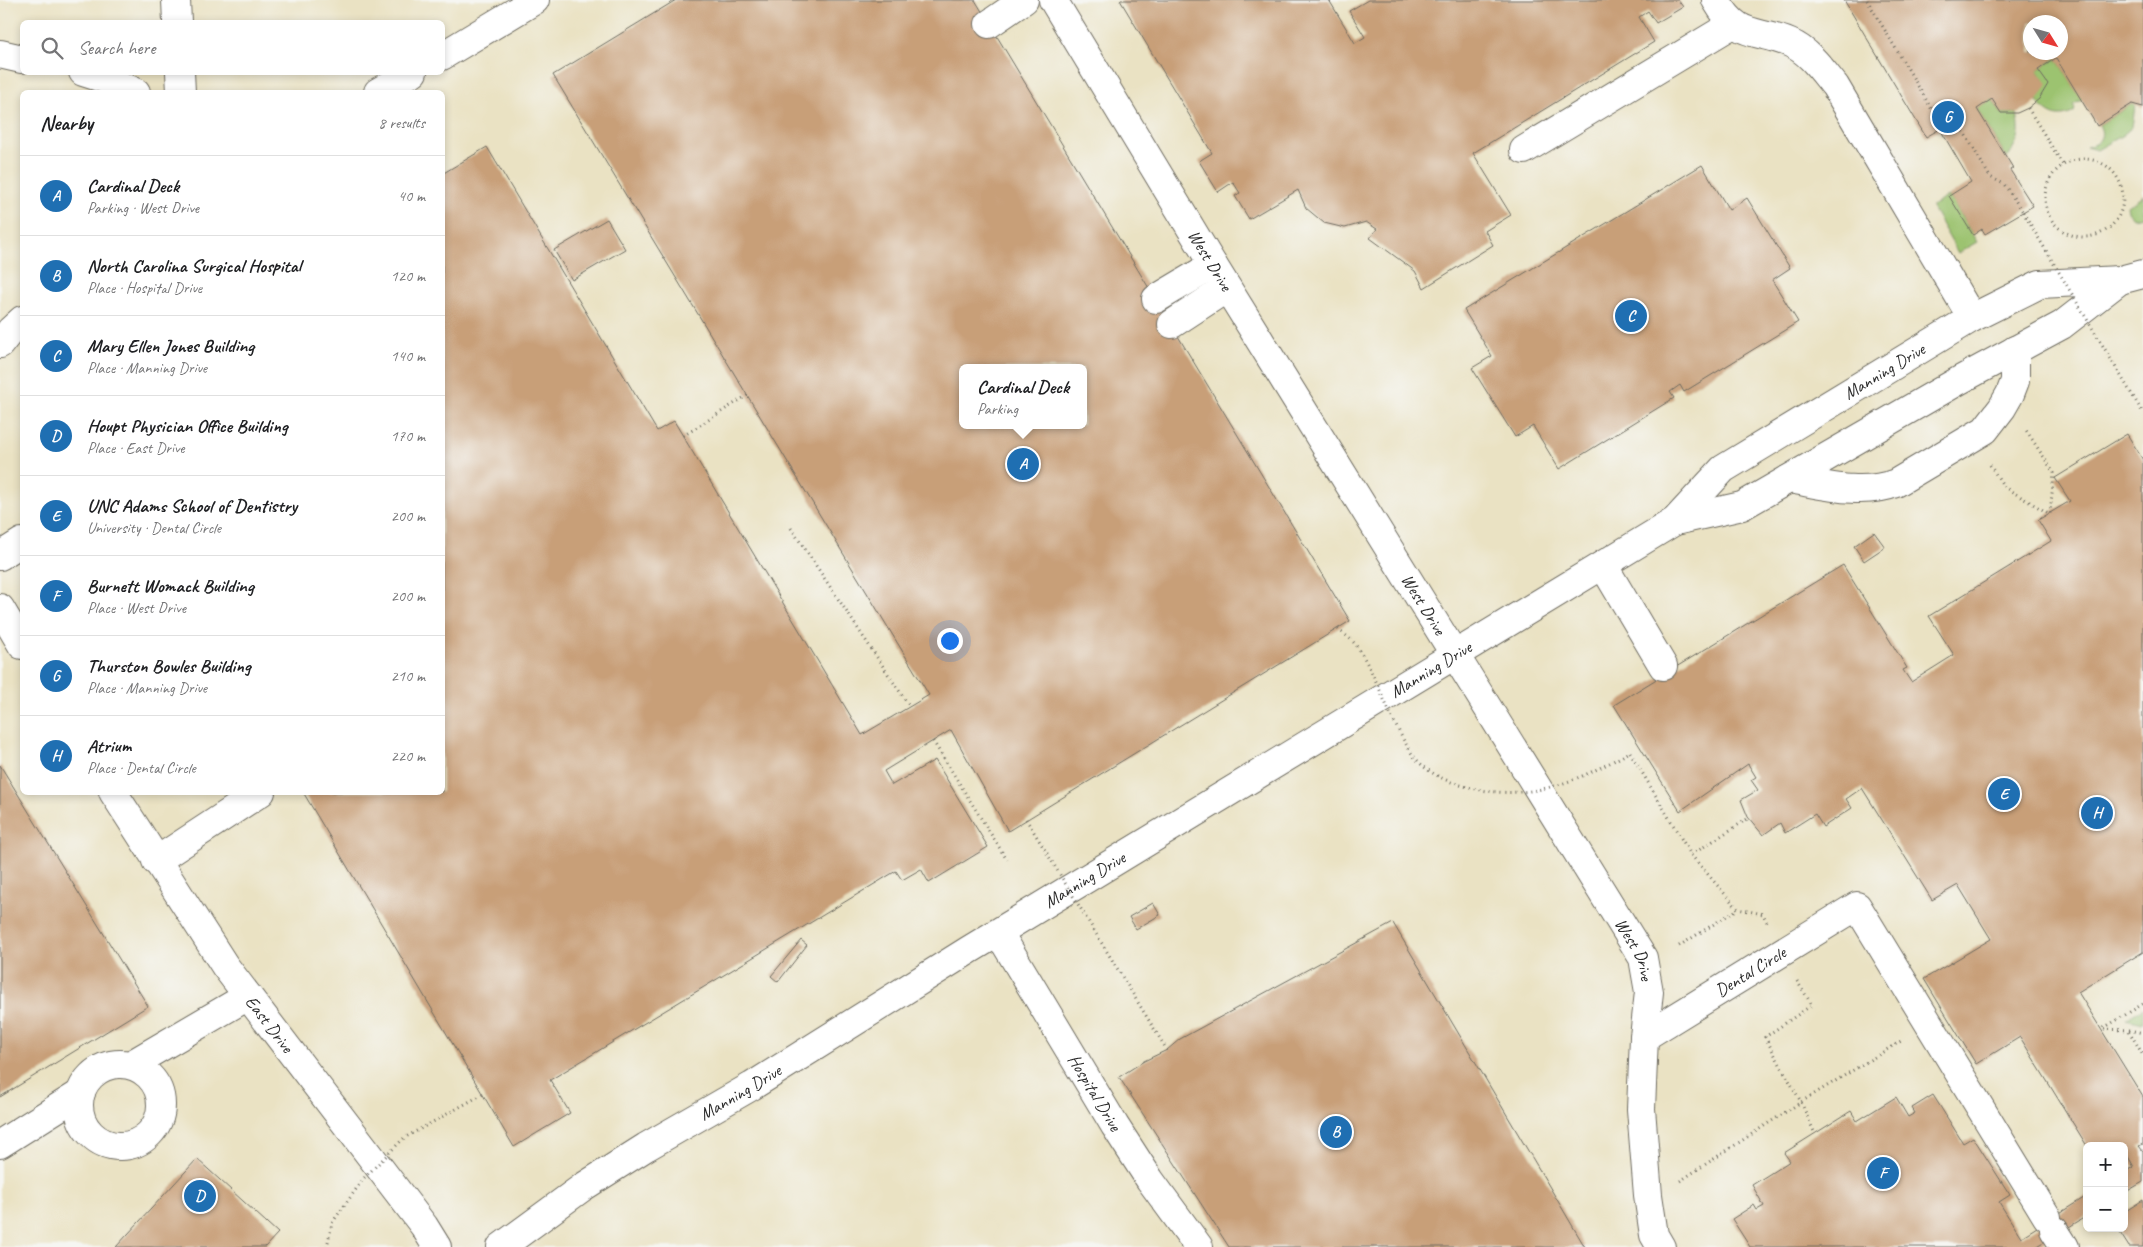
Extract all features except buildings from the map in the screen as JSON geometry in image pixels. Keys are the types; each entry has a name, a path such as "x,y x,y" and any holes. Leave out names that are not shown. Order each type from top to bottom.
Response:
{"street":[{"path":"176,0 177,20"},
{"path":"445,54 535,0"},
{"path":"989,24 1024,0"},
{"name":"West Drive","path":"1054,0 1227,288 1643,958 1649,992 1644,1037 1641,1109 1648,1195 1654,1235 1661,1247"},
{"path":"1716,0 1733,24 1748,32 1790,43 1810,56 1835,86 1972,318"},
{"path":"1524,150 1733,24"},
{"path":"0,54 20,59"},
{"path":"92,75 131,90"},
{"path":"180,75 181,90"},
{"path":"382,90 408,75"},
{"path":"1156,299 1213,265"},
{"name":"Manning Drive","path":"501,1247 583,1186 646,1147 752,1086 998,933 1676,521 1723,469 1972,318 2040,284 2132,277"},
{"name":"Manning Drive","path":"1676,521 1742,506 2062,325 2132,277"},
{"path":"1172,324 1227,288"},
{"path":"0,344 20,322"},
{"path":"1789,479 1865,490 1882,488 1896,483 1985,430 2010,394 2014,381 2015,350"},
{"path":"0,556 20,543"},
{"path":"1603,565 1663,666"},
{"path":"0,608 20,642"},
{"name":"East Drive","path":"115,795 225,966 424,1226 437,1247"},
{"path":"156,861 256,795"},
{"name":"Dental Circle","path":"1644,1037 1858,906 1929,1024"},
{"name":"Hospital Drive","path":"998,933 1120,1133 1198,1247"},
{"path":"132,1064 248,996"},
{"path":"1929,1024 2055,1231"},
{"path":"115,1063 132,1064 144,1070 154,1080 159,1090 162,1105 157,1123 146,1137 130,1145 116,1147 100,1142 82,1123 78,1104 81,1093 84,1083 100,1067 115,1063"},
{"path":"0,1144 81,1093"}],"path":[{"path":"1867,0 1934,113 1954,114 1990,177 2004,184 2023,212 2143,413"},
{"path":"2028,108 2064,165"},
{"path":"2089,159 2101,163 2112,170 2119,181 2123,193 2120,211 2111,227 2099,234 2086,237 2073,236 2055,224 2049,216 2045,205 2045,193 2048,182 2054,172 2064,165 2075,160 2089,159"},
{"path":"683,436 748,395"},
{"path":"1990,464 2004,487 2050,514 2054,473 2026,430"},
{"path":"791,528 910,707"},
{"path":"1338,629 1356,644 1409,750 1422,766 1444,780 1478,791 1527,792 1553,787 1590,774 1630,752 1691,855 1738,909 1763,914 1781,953 1812,1005 1765,1037 1801,1102 1815,1134"},
{"path":"933,741 1007,860"},
{"path":"1691,855 1749,818"},
{"path":"1026,819 1167,1050"},
{"path":"1679,946 1738,909"},
{"path":"2143,1004 2102,1029 2129,1030 2143,1033"},
{"path":"1673,1185 1801,1102 1929,1024"},
{"path":"2129,1030 2143,1055"},
{"path":"327,1247 332,1223 337,1215 364,1178 404,1138 483,1094"}],"green space":[{"path":"2053,60 2057,60 2082,100 2073,105 2075,108 2074,112 2063,116 2053,115 2037,101 2047,84 2038,70"},
{"path":"1992,99 2001,113 2017,113 2018,137 2015,146 2007,158 1977,109"},
{"path":"2132,104 2135,106 2132,127 2123,135 2097,150 2086,147 2094,145 2100,140 2102,133 2099,125"},
{"path":"2143,195 2143,216 2133,218 2128,212 2127,206"},
{"path":"1949,196 1977,242 1958,253 1932,208 1932,206"},
{"path":"2143,1008 2143,1023 2126,1019"}],"place":[{"name":"Thurston Bowles Building","path":"1948,117"},
{"name":"Mary Ellen Jones Building","path":"1631,316"},
{"name":"Cardinal Deck","path":"1023,464"},
{"name":"UNC Adams School of Dentistry","path":"2004,794"},
{"name":"Atrium","path":"2097,813"},
{"name":"North Carolina Surgical Hospital","path":"1336,1132"},
{"name":"Burnett Womack Building","path":"1883,1173"},
{"name":"Houpt Physician Office Building","path":"200,1196"}]}
